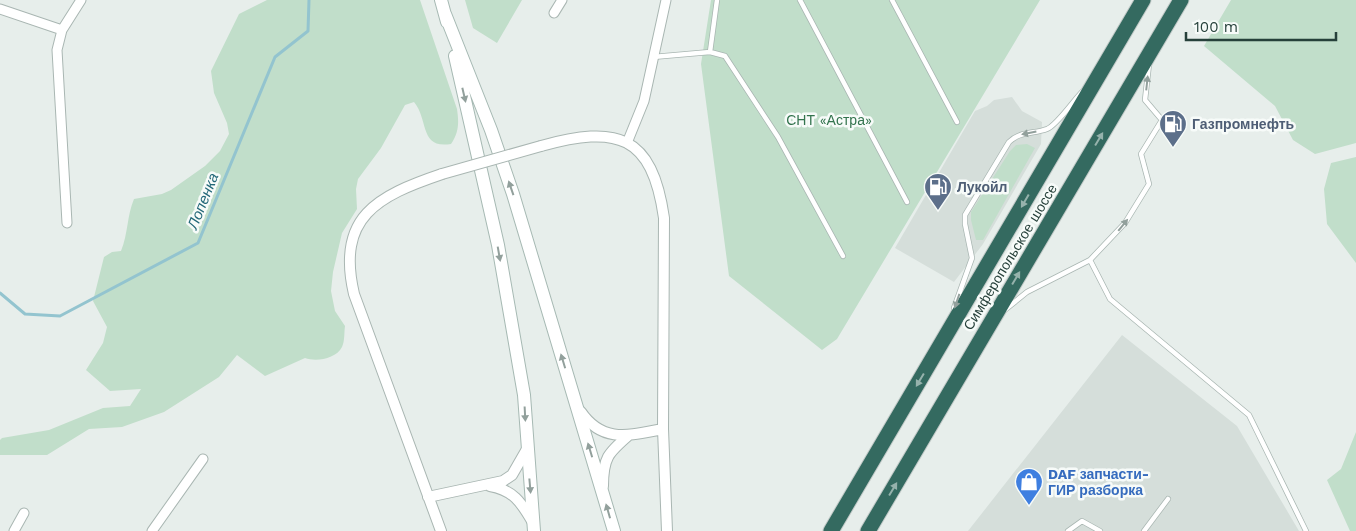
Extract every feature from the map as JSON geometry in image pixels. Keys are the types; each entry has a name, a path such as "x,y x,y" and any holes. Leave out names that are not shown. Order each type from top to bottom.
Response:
{"highway":[{"name":"Симферопольское шоссе","path":"831,531 1143,0"},
{"name":"Симферопольское шоссе","path":"868,531 1181,0"}],"main road":[{"path":"441,0 498,245 524,395 526,449 533,527"},
{"path":"445,14 491,130 513,194 614,531"}],"street":[{"path":"67,223 64,116 57,50 62,30 81,0"},
{"path":"554,13 562,0"},
{"path":"627,143 644,101 666,0"},
{"path":"0,9 62,30"},
{"path":"441,531 354,294 349,262 354,234 372,208 388,195 401,189 442,174 585,135 613,137 627,143 640,152 650,166 660,189 664,218 663,429 667,531"},
{"path":"577,407 588,422 598,431 614,435 629,435 663,429"},
{"path":"603,492 603,467 607,456 629,435"},
{"path":"428,497 489,486 503,481 512,475 526,449"},
{"path":"152,531 203,459"},
{"path":"489,486 503,488 513,494 522,504 533,527"},
{"path":"14,531 24,513"}],"lane":[{"path":"710,52 717,0"},
{"path":"800,0 907,202"},
{"path":"892,0 957,122"},
{"path":"654,57 710,52 725,56 778,137 843,256"},
{"path":"991,320 1028,292 1090,260 1125,223 1149,184 1141,154 1162,120 1145,100 1150,52"},
{"path":"945,338 957,299 971,265 973,252 965,224 965,215 1010,142 1017,135 1046,130 1053,126 1102,68"},
{"path":"1090,260 1110,299 1249,414 1306,531"},
{"path":"1144,531 1168,499"},
{"path":"1068,531 1082,521 1100,531"}],"shaded area":[{"path":"1012,97 1022,111 1042,122 1041,144 983,244 954,282 895,248 975,111 987,106 994,100"},
{"path":"1122,335 1237,426 1299,531 968,531"}],"green space":[{"path":"267,0 420,0 457,109 458,123 456,135 451,144 441,144 429,138 419,109 414,102 405,105 381,148 358,179 356,189 357,209 342,233 333,272 331,291 335,311 345,326 342,347 331,357 320,359 305,358 265,376 237,355 219,377 164,412 122,427 89,429 47,455 0,455 0,440 2,438 49,430 103,408 130,406 141,389 110,391 86,370 103,343 107,327 93,301 104,257 112,252 121,251 134,199 162,194 171,190 205,166 220,151 229,134 227,123 214,93 211,71 239,14"},
{"path":"465,0 522,0 497,43 473,28"},
{"name":"СНТ «Астра»","path":"711,0 1040,0 837,339 822,350 729,276 701,64"},
{"path":"1231,0 1356,0 1356,143 1315,154 1293,140 1275,106 1204,46"},
{"path":"1027,144 1035,148 983,240 976,240 971,212 1010,151 1016,145"},
{"path":"1356,157 1356,263 1327,224 1324,189 1331,163"},
{"path":"1356,432 1356,531 1350,531 1327,480 1341,469"}],"waterway":[{"name":"Лопенка","path":"0,293 25,314 60,316 198,243 275,57 308,31 309,0"}],"place":[{"name":"Газпромнефть","path":"1173,148"},
{"name":"Лукойл","path":"938,211"},
{"name":"DAF запчасти- ГИР разборка","path":"1029,506"}]}
